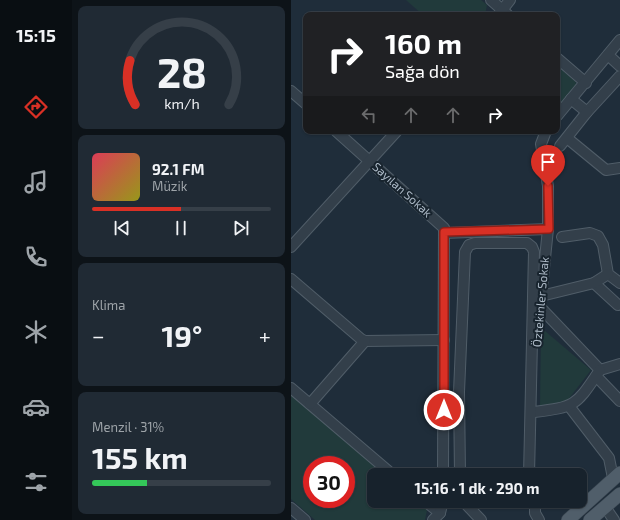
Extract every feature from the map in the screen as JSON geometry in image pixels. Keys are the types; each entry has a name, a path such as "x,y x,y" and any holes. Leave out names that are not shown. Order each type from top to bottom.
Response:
{"main road":[{"path":"568,520 617,476"},
{"path":"590,520 620,494"}],"street":[{"path":"491,0 501,12"},
{"path":"503,12 510,0"},
{"path":"560,112 586,83 620,40"},
{"path":"608,55 620,66"},
{"path":"560,61 586,83"},
{"path":"560,146 587,112 620,76"},
{"path":"291,91 303,101"},
{"path":"571,99 587,112"},
{"name":"Sayılan Sokak","path":"339,134 444,228 444,232"},
{"path":"291,247 394,134"},
{"name":"Öztekinler Sokak","path":"535,468 534,412 539,306 549,229 548,186 541,144 544,134"},
{"path":"567,138 605,170 620,168"},
{"path":"443,468 444,232 549,229"},
{"path":"562,237 590,233 598,236 603,245 608,274 620,283"},
{"path":"459,468 459,392 464,266 465,252 469,246 475,243 527,243 532,247 534,252 529,468"},
{"path":"541,296 593,283 608,274"},
{"path":"291,279 365,341 444,340"},
{"path":"593,283 618,305"},
{"path":"539,306 598,373 620,401"},
{"path":"310,404 365,341"},
{"path":"534,412 569,406 582,397 598,373 620,364"},
{"path":"291,388 385,468"},
{"path":"569,406 609,458 617,476"},
{"path":"605,507 614,520"},
{"path":"291,508 305,520"},
{"path":"470,508 481,520"},
{"path":"529,508 530,520"},
{"path":"535,508 535,513 539,520"}],"green space":[{"path":"406,0 481,0 487,5 486,12 420,12"},
{"path":"560,68 575,81 578,88 560,110"},
{"path":"541,331 545,331 591,370 564,405 540,406"},
{"path":"291,392 378,468 367,468 367,508 425,508 427,510 425,520 315,520 291,499"}],"route":[{"path":"444,410 444,232 549,229 548,186"}]}
